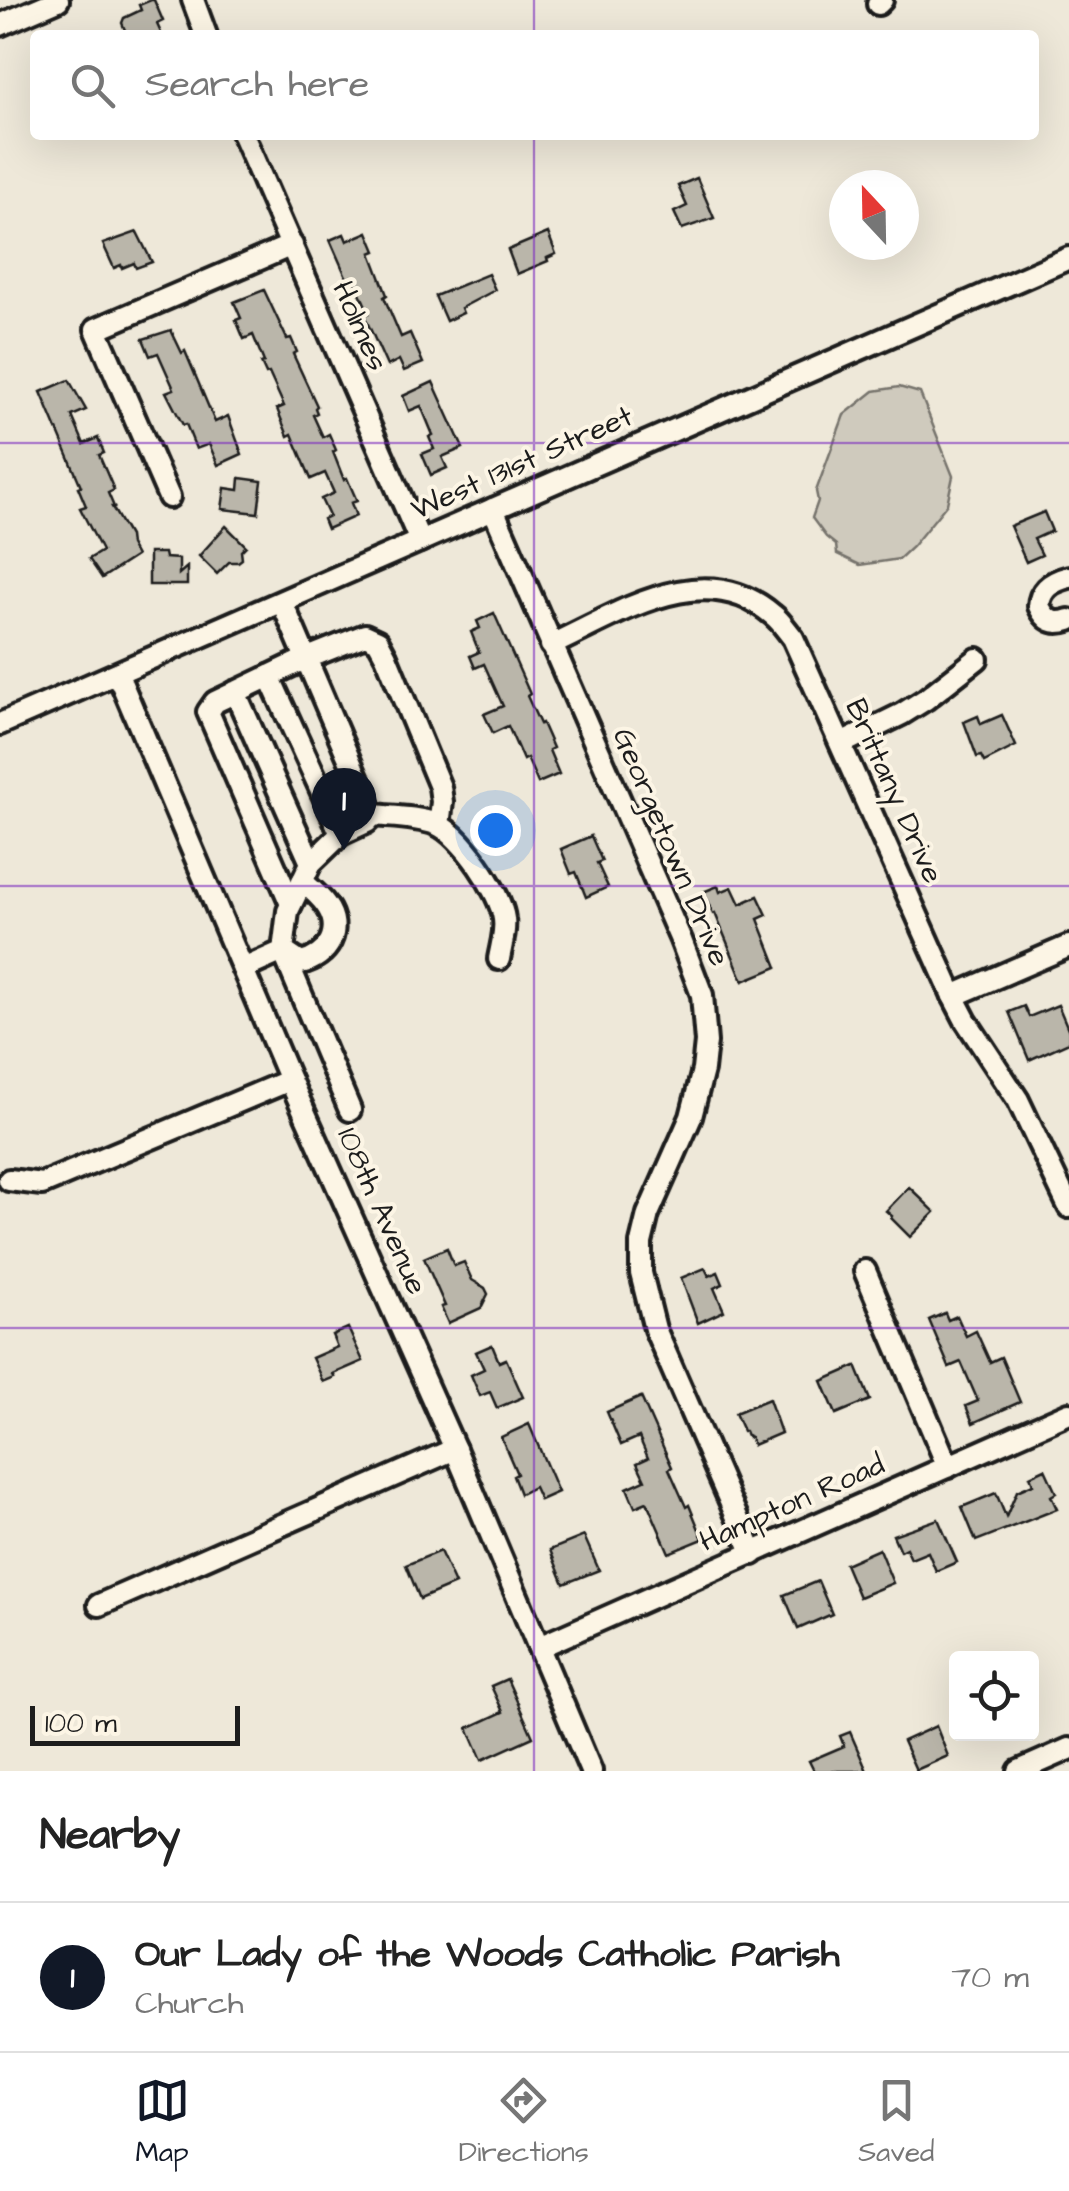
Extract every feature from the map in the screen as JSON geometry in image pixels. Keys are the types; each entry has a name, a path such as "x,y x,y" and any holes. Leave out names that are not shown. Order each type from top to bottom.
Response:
{"street":[{"path":"0,25 58,0"},
{"path":"194,0 204,30"},
{"name":"Holmes","path":"245,140 420,540"},
{"path":"170,496 96,330 292,245"},
{"name":"West 131st Street","path":"0,724 1069,258"},
{"name":"Georgetown Drive","path":"493,509 702,995 706,1042 698,1094 648,1214 641,1273 655,1329 753,1554"},
{"path":"1069,577 1049,585 1042,592 1039,606 1053,622 1069,620"},
{"name":"Brittany Drive","path":"551,645 663,594 688,588 732,592 775,616 793,638 953,996 1018,1100 1069,1207"},
{"path":"282,602 373,815"},
{"path":"291,904 208,712 214,702 365,635 378,641 440,787 439,825"},
{"path":"841,744 902,714 977,659"},
{"name":"108th Avenue","path":"118,675 591,1771"},
{"path":"269,676 341,834"},
{"path":"235,692 306,872 333,918 334,932 328,948 310,961 301,963 282,951"},
{"path":"373,815 439,825 460,842 490,882 504,919 499,959"},
{"path":"350,1110 282,951 288,911 306,872 341,834 373,815"},
{"path":"953,996 1069,946"},
{"path":"243,968 282,951"},
{"path":"9,1180 42,1184 290,1080"},
{"path":"865,1271 948,1467"},
{"name":"Hampton Road","path":"539,1647 1069,1414"},
{"path":"99,1605 455,1449"},
{"path":"1019,1771 1069,1749"}],"shaded area":[{"path":"899,387 920,393 953,476 947,504 899,559 860,565 837,554 836,545 812,518 818,501 816,491 844,415 874,391"}],"building":[{"path":"154,0 163,21 157,24 160,30 125,30 124,18 141,10 139,5"},
{"path":"697,178 714,218 682,229 674,212 687,206 678,186"},
{"path":"137,232 152,262 136,268 134,263 114,268 103,244"},
{"path":"368,232 376,251 371,253 387,295 384,297 401,337 410,333 423,363 404,371 399,360 387,366 364,315 369,313 354,279 348,281 330,240 344,234 347,241"},
{"path":"548,233 556,254 517,274 508,250"},
{"path":"488,274 495,290 446,321 435,296"},
{"path":"264,290 297,352 293,354 317,406 313,415 323,437 329,434 344,480 347,478 357,501 351,503 356,516 327,529 323,519 329,516 321,499 334,493 325,473 311,479 277,409 284,406 261,363 264,362 253,335 244,339 236,320 241,318 234,302"},
{"path":"171,330 182,353 185,351 215,422 228,416 242,454 218,465 209,444 196,449 166,392 174,389 158,353 150,356 143,339"},
{"path":"69,380 86,410 72,416 84,444 98,438 104,453 99,455 114,490 108,493 112,507 136,556 102,578 89,559 102,551 80,508 86,506 78,487 81,486 41,392"},
{"path":"433,382 463,448 442,457 447,468 431,475 422,454 434,449 429,437 433,435 421,406 409,411 403,396"},
{"path":"240,478 262,481 258,513 222,509 225,488 239,490"},
{"path":"1044,512 1052,531 1034,539 1042,555 1026,562 1010,526"},
{"path":"226,526 246,546 241,551 242,559 229,562 217,574 199,556"},
{"path":"149,553 179,559 179,574 187,567 187,585 149,585"},
{"path":"494,613 530,694 527,696 553,748 549,750 559,774 538,783 508,726 493,733 484,714 503,706 484,664 475,668 470,656 479,652 471,632 480,628 477,621"},
{"path":"1002,715 1016,746 984,762 981,756 977,757 964,722 978,716 981,724"},
{"path":"591,836 608,887 586,897 561,849"},
{"path":"718,886 720,892 732,887 740,904 758,896 767,915 758,919 777,967 743,981 703,892"},
{"path":"1058,1005 1069,1031 1069,1042 1029,1060 1009,1012 1024,1006 1029,1017"},
{"path":"909,1187 935,1212 910,1237 886,1211"},
{"path":"447,1248 454,1266 464,1262 472,1280 488,1294 481,1308 448,1323 441,1307 445,1306 424,1258"},
{"path":"705,1268 709,1276 718,1272 723,1284 714,1288 724,1311 698,1323 681,1278"},
{"path":"945,1313 948,1320 957,1316 966,1336 976,1331 990,1362 1001,1357 1020,1402 973,1423 966,1406 978,1401 961,1362 949,1367 929,1320"},
{"path":"348,1328 363,1361 323,1382 312,1358 337,1347 332,1335"},
{"path":"492,1345 499,1362 506,1359 523,1397 497,1408 490,1392 480,1396 471,1375 484,1369 476,1352"},
{"path":"856,1366 870,1400 836,1414 822,1381"},
{"path":"641,1397 672,1467 669,1469 703,1539 669,1553 647,1502 635,1507 627,1488 645,1480 637,1463 648,1458 639,1437 621,1445 607,1412"},
{"path":"769,1399 781,1433 753,1445 735,1413"},
{"path":"529,1424 558,1492 540,1500 534,1487 520,1494 513,1476 517,1474 501,1437"},
{"path":"1045,1469 1056,1493 1051,1496 1057,1509 976,1541 962,1507 996,1493 1006,1517 1017,1491 1033,1484 1030,1476"},
{"path":"938,1519 957,1562 936,1571 928,1552 911,1559 906,1548 900,1551 893,1535"},
{"path":"584,1536 599,1570 564,1584 550,1550"},
{"path":"879,1549 893,1583 859,1597 845,1564"},
{"path":"440,1551 455,1584 420,1599 406,1565"},
{"path":"818,1581 832,1614 798,1629 784,1595"},
{"path":"507,1679 533,1737 482,1760 468,1728 503,1712 491,1686"},
{"path":"936,1726 948,1756 916,1770 903,1741"},
{"path":"850,1732 867,1771 814,1771 809,1761 844,1746 840,1736"}],"place":[{"name":"Our Lady of the Woods Catholic Parish","path":"344,850"}]}
